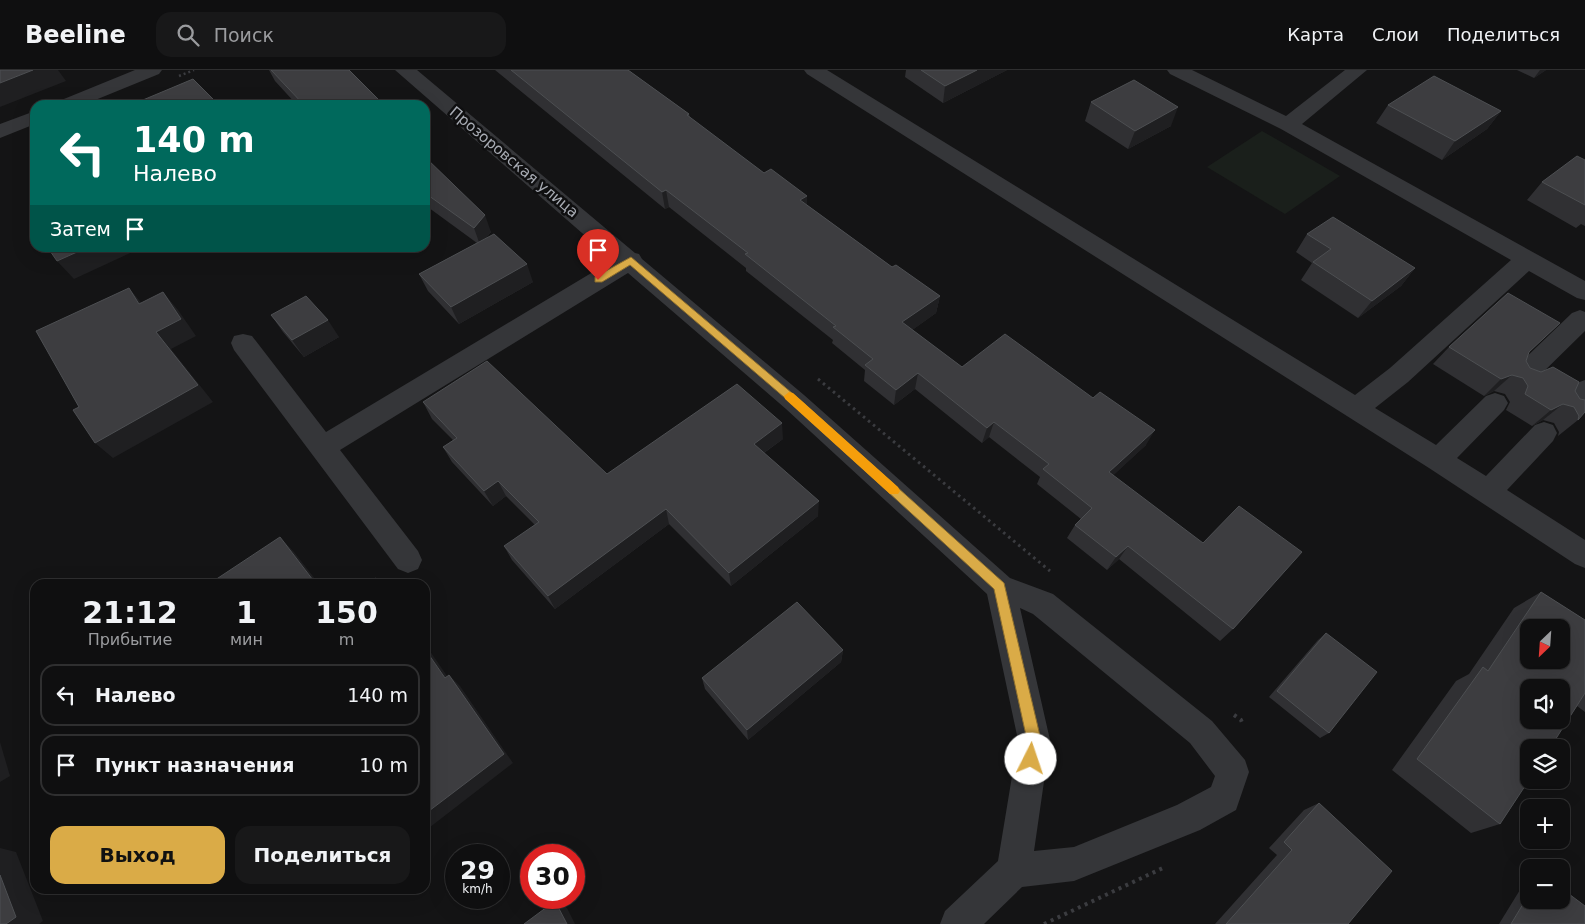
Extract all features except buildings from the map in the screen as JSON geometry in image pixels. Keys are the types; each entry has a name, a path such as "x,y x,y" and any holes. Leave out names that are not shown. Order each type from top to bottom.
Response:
{"street":[{"path":"78,100 152,70"},
{"name":"Прозоровская улица","path":"405,70 796,402 1000,587"},
{"path":"814,70 1356,408 1585,554"},
{"path":"1176,70 1288,125 1585,292"},
{"path":"1288,125 1357,70"},
{"path":"0,132 30,119"},
{"path":"1356,408 1399,375 1527,259"},
{"path":"322,447 631,260"},
{"path":"1522,376 1583,320"},
{"path":"243,343 408,560"},
{"path":"1438,460 1495,403"},
{"path":"1488,492 1544,434"},
{"path":"1000,587 1043,604 1201,732 1233,772 1224,798 1188,818 1074,864 1014,870"},
{"path":"958,924 1014,870 1034,740 1000,587"}],"shaded area":[{"path":"1262,131 1340,176 1285,214 1207,167"}],"slow traffic":[{"path":"789,396 894,491"}],"route":[{"path":"598,280 631,260 796,402 1000,587 1034,740 1031,759"}]}
